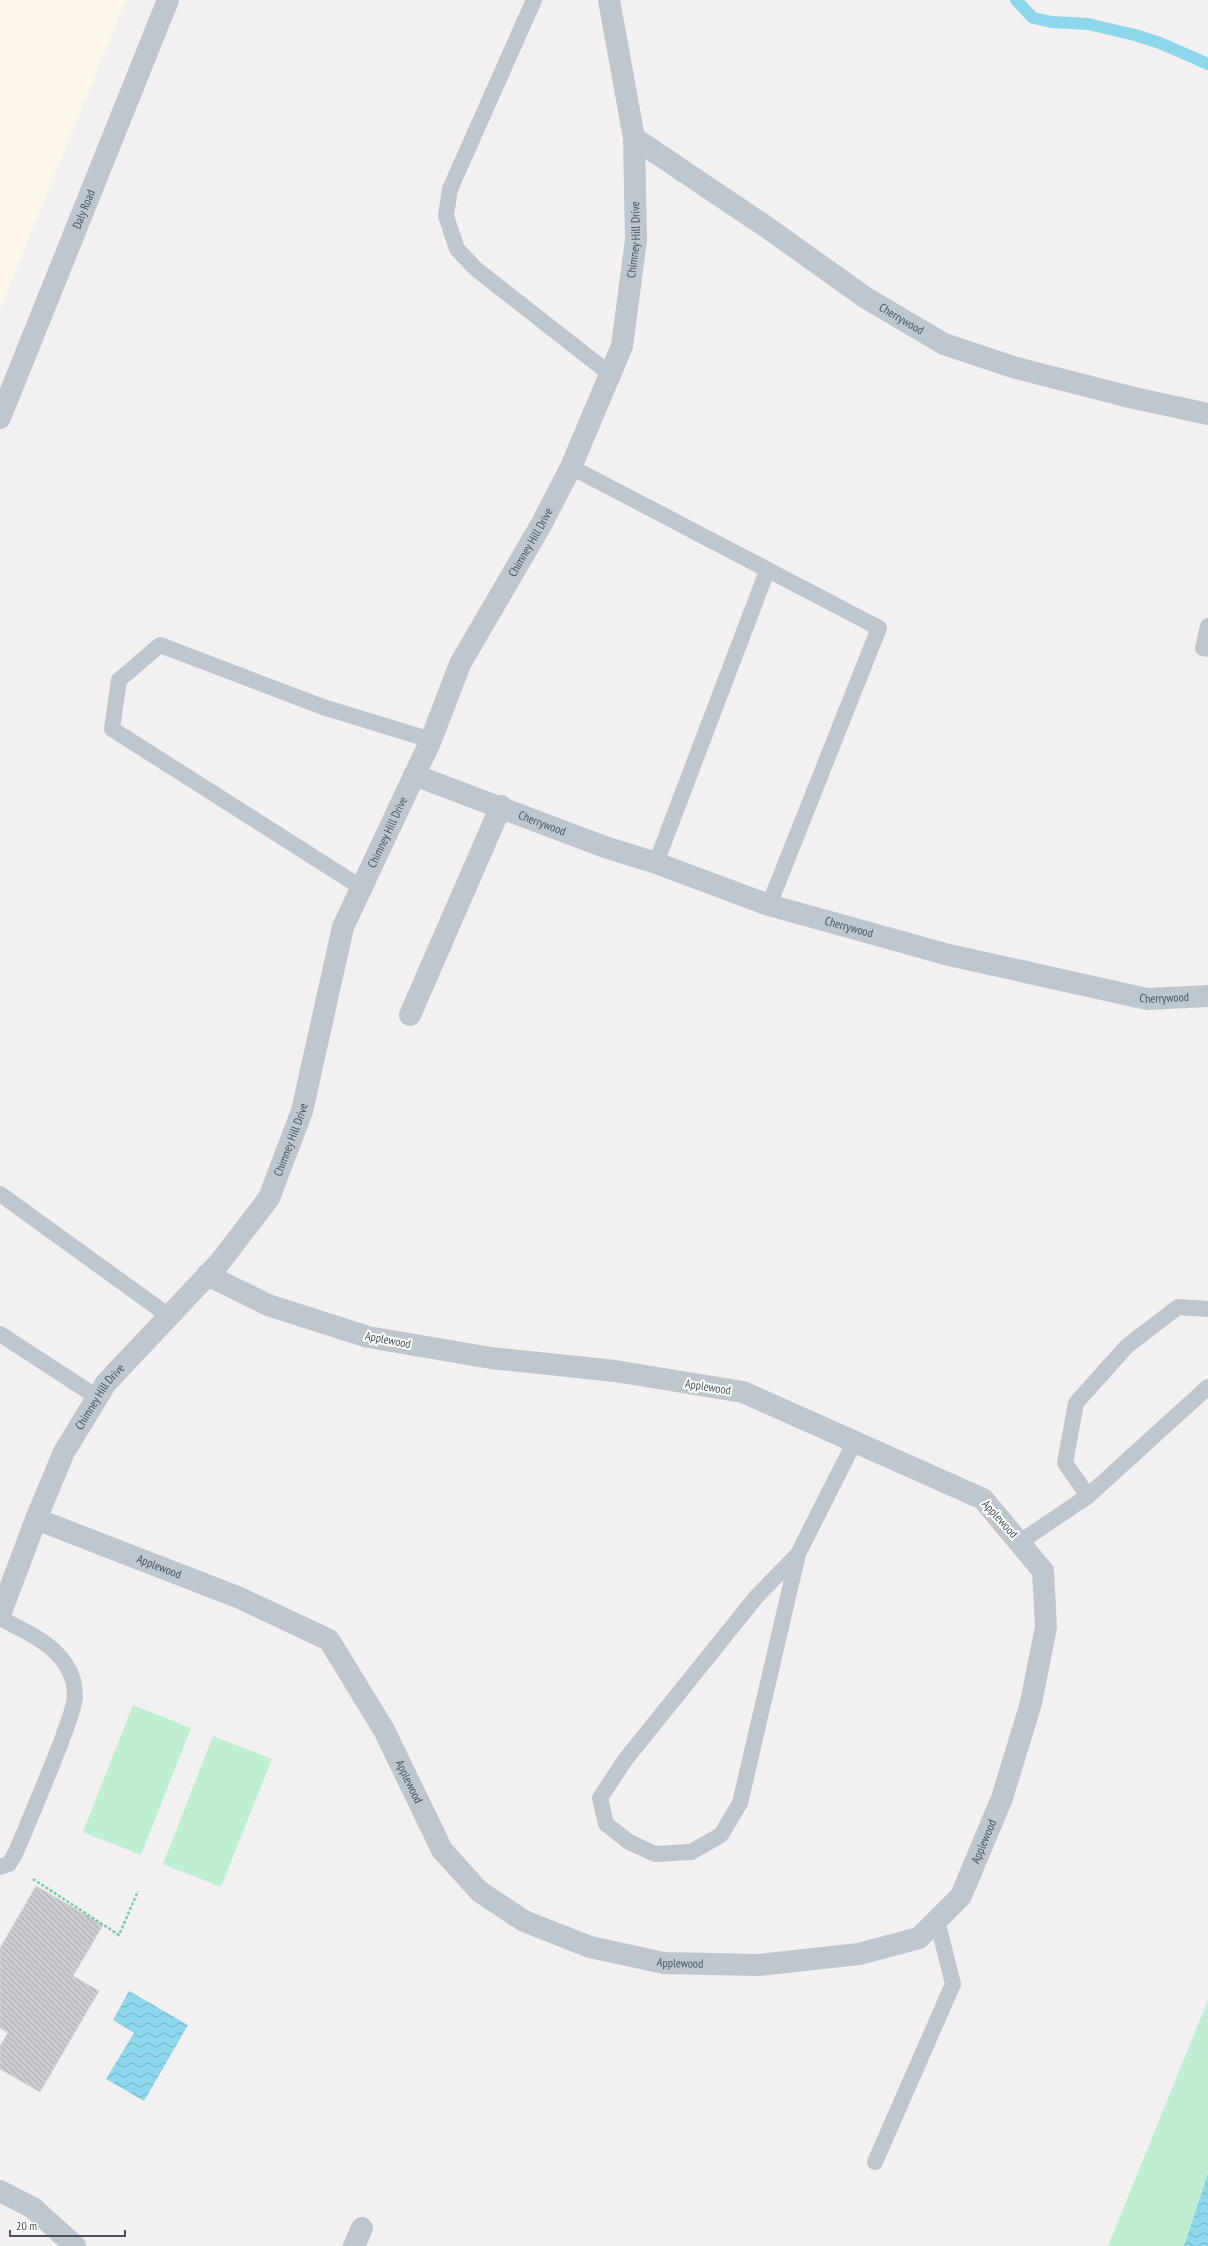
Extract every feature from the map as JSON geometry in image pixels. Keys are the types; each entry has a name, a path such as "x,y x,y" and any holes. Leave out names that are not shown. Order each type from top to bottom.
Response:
{"street":[{"name":"Daly Road","path":"0,418 168,0"},
{"name":"Chimney Hill Drive","path":"0,1616 36,1519 64,1452 106,1383 220,1262 269,1198 302,1111 343,927 432,740 460,664 542,525 571,467 622,346 636,240 634,138 609,0"},
{"name":"Cherrywood","path":"634,138 766,226 866,298 944,344 1016,368 1134,398 1208,414"},
{"name":"Cherrywood","path":"414,776 501,806 605,847 656,863 769,905 949,956 1148,999 1208,996"},
{"path":"410,1015 501,806"},
{"name":"Applewood","path":"36,1519 240,1598 329,1640 384,1730 442,1850 479,1891 524,1921 590,1947 664,1963 758,1965 859,1954 919,1938 961,1896 1002,1798 1031,1703 1046,1627 1043,1571 983,1499 743,1392 616,1371 491,1358 368,1337 268,1305 207,1275"},
{"path":"0,2191 33,2208 66,2243"}],"lane":[{"path":"534,0 450,189 446,216 457,249 476,269 610,374"},
{"path":"571,467 767,571 879,628 769,905"},
{"path":"656,863 767,571"},
{"path":"1208,626 1203,648 1208,650"},
{"path":"362,888 112,729 119,680 160,646 323,707 432,740"},
{"path":"0,1194 169,1316"},
{"path":"1088,1496 1065,1463 1076,1403 1127,1346 1178,1307 1208,1309"},
{"path":"0,1334 97,1397"},
{"path":"1020,1542 1088,1496 1208,1387"},
{"path":"798,1554 757,1596 625,1760 600,1798 606,1824 629,1842 655,1854 691,1852 721,1835 740,1803 798,1554 855,1442"},
{"path":"0,1616 42,1641 66,1664 71,1675 75,1697 73,1707 59,1746 16,1852 5,1866"},
{"path":"875,2162 953,1984 937,1920"}],"path":[{"path":"5,1866 119,1934 138,1891"}],"shaded area":[{"path":"0,0 126,0 0,309"}],"green space":[{"path":"133,1705 191,1728 141,1855 83,1832"},
{"path":"213,1736 272,1759 221,1887 163,1864"},
{"path":"1208,2000 1208,2246 1108,2246"}],"water":[{"path":"129,1991 188,2025 144,2101 106,2079 134,2033 113,2020"},
{"path":"1208,2174 1208,2246 1184,2246"}],"building":[{"path":"36,1886 103,1925 73,1976 99,1991 40,2092 0,2069 0,2046 8,2033 0,2028 0,1948"}],"waterway":[{"path":"1016,0 1033,18 1052,22 1088,24 1135,35 1160,43 1208,64"}]}
